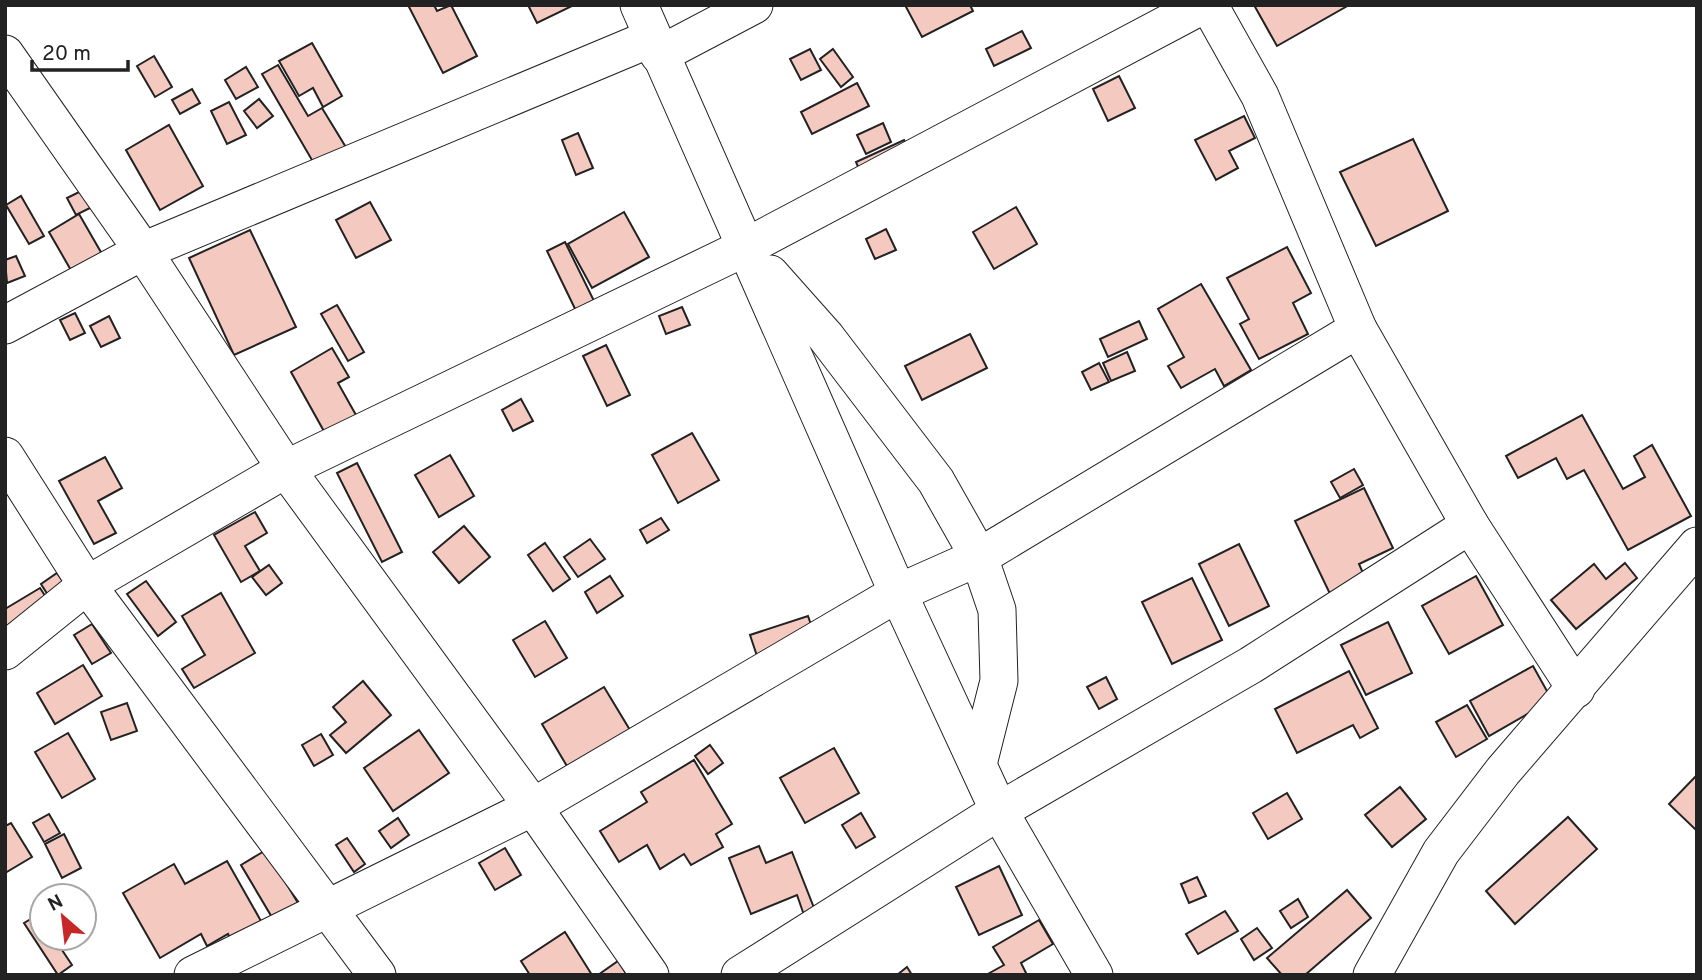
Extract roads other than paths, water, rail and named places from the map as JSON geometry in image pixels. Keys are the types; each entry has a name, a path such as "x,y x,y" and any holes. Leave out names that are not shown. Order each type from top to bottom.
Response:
{"street":[{"path":"5,325 144,251 650,33 754,5"},
{"path":"5,651 87,585 286,469 746,247 1203,5"},
{"path":"1209,5 1260,96 1358,329 1470,525 1576,689"},
{"path":"650,33 898,593 999,811 1094,975"},
{"path":"5,54 144,251 286,469 533,807 650,975"},
{"path":"746,247 826,337 929,471 979,557 997,610 999,681 978,764"},
{"path":"193,975 533,807 898,593 979,557 1358,329"},
{"path":"5,456 87,585 377,975"},
{"path":"740,975 999,811 1251,665 1470,525"},
{"path":"1371,972 1441,852 1503,771 1697,545"}]}
